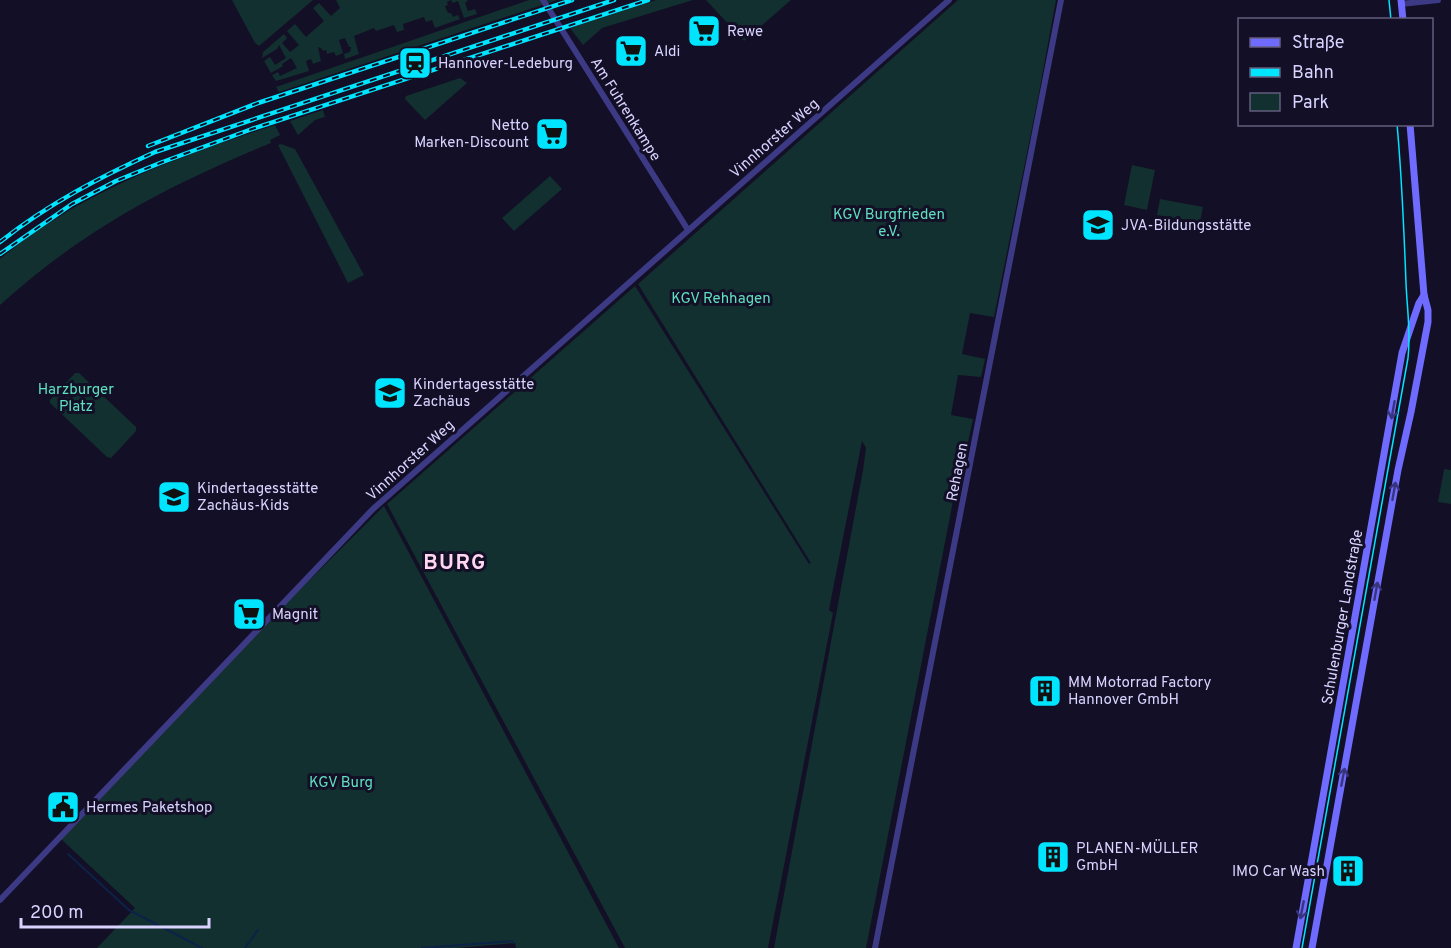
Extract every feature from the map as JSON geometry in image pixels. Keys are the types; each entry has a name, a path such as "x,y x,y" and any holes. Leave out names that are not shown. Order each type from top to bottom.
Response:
{"main road":[{"path":"1401,2 1403,18"},
{"name":"Schulenburger Landstraße","path":"1312,948 1398,470 1426,332 1428,310 1424,295 1410,126"},
{"name":"Schulenburger Landstraße","path":"1296,948 1402,353 1419,303 1424,295"}],"street":[{"name":"Am Fuhrenkampe","path":"543,0 688,230"},
{"name":"Vinnhorster Weg","path":"0,900 368,514 949,0"},
{"name":"Rehagen","path":"875,948 1061,0"},
{"path":"1401,2 1438,0"}],"green space":[{"path":"232,0 313,0 259,46 255,43"},
{"path":"336,0 451,0 445,6 448,13 451,13 453,17 458,15 460,19 435,28 432,20 426,22 424,17 403,24 404,30 397,32 394,25 376,31 374,28 354,36 359,54 345,59 344,54 350,52 351,47 345,38 339,40 343,53 336,56 334,52 327,54 326,50 323,51 318,47 321,61 313,64 311,59 306,61 309,71 276,81 272,75 278,72 280,76 297,68 291,58 271,73 264,61 270,57 275,65 286,58 279,45 277,49 262,58 263,52 284,34 287,38 282,43 290,52 299,45 287,31 295,24 306,37 324,21 313,8 319,3 331,16 340,8"},
{"path":"451,0 468,0 465,3 468,11 475,9 477,14 464,18 458,1 453,3"},
{"path":"529,0 557,0 279,92 276,87"},
{"path":"656,0 693,0 602,28 583,45 570,28"},
{"path":"706,0 791,0 744,41"},
{"path":"958,0 1056,0 994,317 970,313 962,354 985,359 981,377 958,375 951,415 973,419 964,461 961,460 866,948 774,948 863,470 866,448 862,441 829,610 833,613 768,948 625,948 387,504 635,286 809,564 811,563 638,284"},
{"path":"460,78 467,83 425,120 405,99 406,96"},
{"path":"323,110 325,117 315,120 298,135 290,121"},
{"path":"275,125 280,135 270,140 271,143 197,176 128,212 63,254 0,305 0,259 31,235 97,195 131,179 201,150"},
{"path":"278,145 295,149 364,275 348,283"},
{"path":"1132,165 1155,170 1147,210 1124,205"},
{"path":"550,176 562,189 514,231 502,218"},
{"path":"1160,199 1203,207 1200,222 1157,215"},
{"name":"Harzburger Platz","path":"75,373 79,373 136,427 136,431 111,458 107,457 50,403 50,400"},
{"path":"1444,469 1451,470 1451,504 1438,502"},
{"name":"KGV Burg","path":"384,506 619,948 516,948 515,943 456,948 97,948 135,908 60,838 219,670"}],"waterway":[{"path":"68,854 129,910 202,948"},
{"path":"245,948 258,930"},
{"path":"422,948 512,941 513,943"}],"tram line":[{"path":"1389,0 1391,18"},
{"path":"1302,948 1408,358 1409,330 1397,126"}],"railway":[{"path":"148,146 258,103 572,0"},
{"path":"0,242 37,215 75,192 155,152 614,0"},
{"path":"0,254 72,204 116,181 160,163 252,129 648,0"}],"place":[{"name":"Rewe","path":"704,31"},
{"name":"Aldi","path":"631,51"},
{"name":"Hannover-Ledeburg","path":"415,63"},
{"name":"Netto Marken-Discount","path":"552,134"},
{"name":"JVA-Bildungsstätte","path":"1098,225"},
{"name":"Kindertagesstätte Zachäus","path":"390,393"},
{"name":"Kindertagesstätte Zachäus-Kids","path":"174,497"},
{"name":"Magnit","path":"249,614"},
{"name":"MM Motorrad Factory Hannover GmbH","path":"1045,691"},
{"name":"Hermes Paketshop","path":"63,807"},
{"name":"PLANEN-MÜLLER GmbH","path":"1053,857"},
{"name":"IMO Car Wash","path":"1348,871"}],"district":[{"name":"BURG","path":"455,562"}],"park label":[{"name":"KGV Burgfrieden e.V.","path":"889,222"},
{"name":"KGV Rehhagen","path":"721,298"}]}
